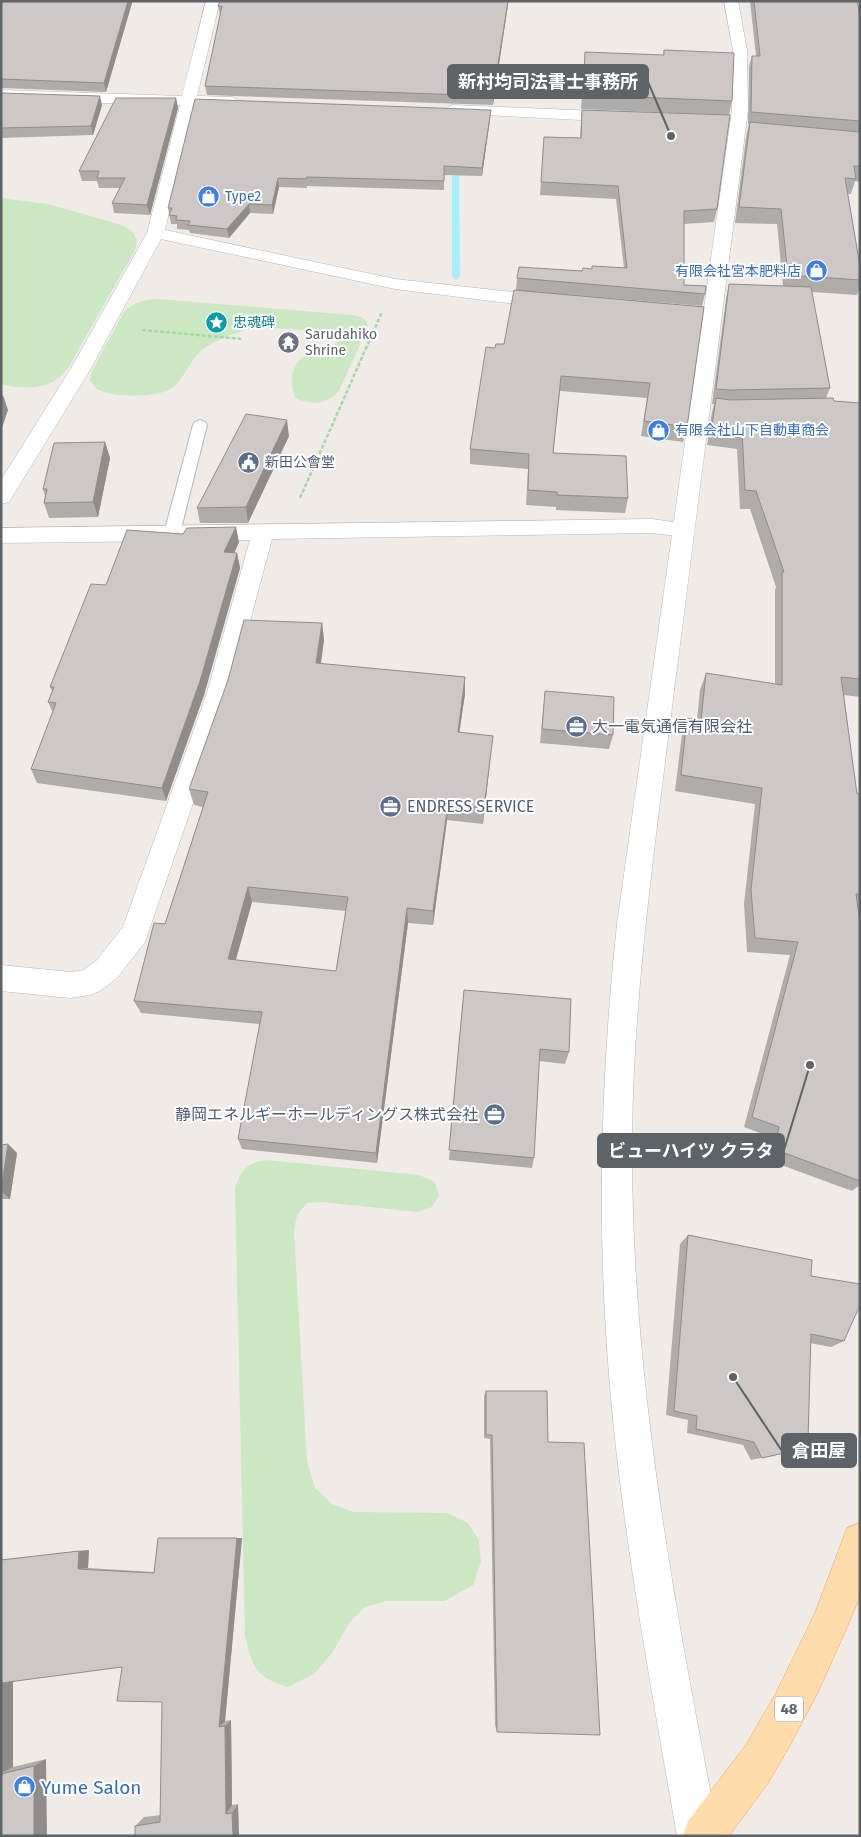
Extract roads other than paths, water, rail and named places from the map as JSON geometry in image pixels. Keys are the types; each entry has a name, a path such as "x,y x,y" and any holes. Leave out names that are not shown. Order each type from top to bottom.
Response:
{"main road":[{"name":"48","path":"703,1836 759,1761 803,1684 857,1561"}],"street":[{"path":"1,497 80,370 156,233 213,1"},
{"path":"698,1836 659,1620 639,1490 626,1372 619,1266 616,1168 617,1080 622,998 684,530 708,410 704,314 738,126 742,69 738,31 731,1"},
{"path":"1,94 248,103"},
{"path":"438,110 636,117"},
{"path":"156,233 395,284 562,303"},
{"path":"1,536 652,526 684,530"},
{"path":"1,978 70,985 90,982 108,969 135,933 218,696 261,545 262,532"}],"lane":[{"path":"172,533 200,425"}],"waterway":[{"path":"455,156 456,276"}],"place":[{"name":"新村均司法書士事務所","path":"671,136"},
{"name":"Type2","path":"209,196"},
{"name":"有限会社宮本肥料店","path":"817,271"},
{"name":"忠魂碑","path":"217,322"},
{"name":"Sarudahiko Shrine","path":"289,342"},
{"name":"有限会社山下自動車商会","path":"659,430"},
{"name":"新田公會堂","path":"249,462"},
{"name":"大一電気通信有限会社","path":"576,726"},
{"name":"ENDRESS SERVICE","path":"391,806"},
{"name":"ビューハイツ クラタ","path":"810,1065"},
{"name":"静岡エネルギーホールディングス株式会社","path":"494,1114"},
{"name":"倉田屋","path":"733,1377"},
{"name":"Yume Salon","path":"25,1787"}]}
